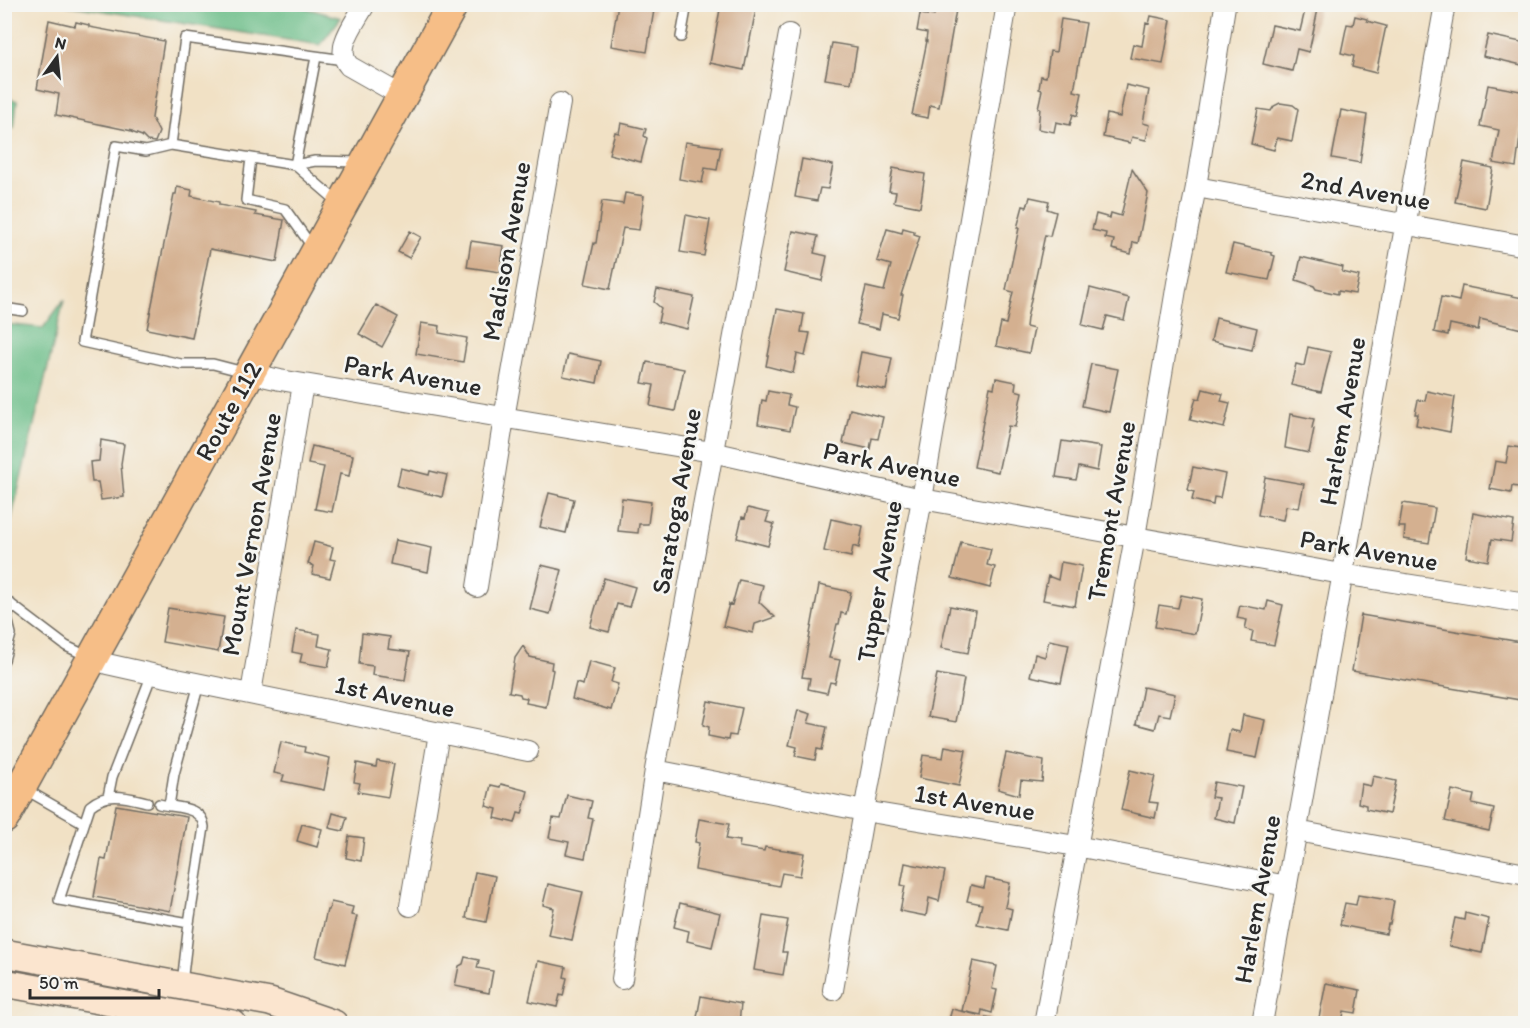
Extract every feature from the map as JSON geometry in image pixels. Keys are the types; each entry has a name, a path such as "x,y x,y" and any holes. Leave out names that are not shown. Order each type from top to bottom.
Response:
{"main road":[{"name":"Route 112","path":"4,818 13,785 92,658 453,4"},
{"path":"4,953 270,1002 334,1023"},
{"path":"4,983 178,1019 233,1023"}],"street":[{"path":"365,4 344,45 344,60 349,66 402,96"},
{"name":"Tupper Avenue","path":"833,990 922,499 1007,4"},
{"name":"Harlem Avenue","path":"1262,1023 1445,4"},
{"name":"Tremont Avenue","path":"1044,1023 1135,537 1225,6"},
{"name":"Saratoga Avenue","path":"622,979 655,770 711,452 789,34"},
{"name":"Madison Avenue","path":"477,587 504,418 560,103"},
{"name":"2nd Avenue","path":"1196,187 1526,246"},
{"name":"Park Avenue","path":"249,373 711,452 922,499 1342,574 1526,603"},
{"name":"Mount Vernon Avenue","path":"251,693 303,384"},
{"name":"1st Avenue","path":"92,658 152,675 251,693 528,751"},
{"path":"410,906 440,732"},
{"name":"1st Avenue","path":"655,770 864,811 1076,846 1287,885"},
{"path":"1297,831 1526,874"}],"lane":[{"path":"681,37 687,4"},
{"path":"171,145 185,38 344,60"},
{"path":"296,165 316,57"},
{"path":"249,373 213,364 181,364 82,342 116,146 146,151 171,145 296,165 315,161 365,162"},
{"path":"251,158 246,200 285,209 316,252"},
{"path":"296,165 341,206"},
{"path":"4,308 23,311"},
{"path":"8,602 66,646 92,658"},
{"path":"4,660 11,634 6,618 8,602"},
{"path":"108,797 112,777 152,675"},
{"path":"182,984 204,827 203,819 197,812 164,805 199,684"},
{"path":"13,785 84,823"},
{"path":"147,802 116,795 97,801 90,806 59,900 189,923"}],"green space":[{"path":"66,5 295,5 341,18 320,45"},
{"path":"4,96 17,101 14,128 5,127"},
{"path":"64,300 5,545 5,324 43,328"}],"building":[{"path":"618,4 655,4 647,52 611,46"},
{"path":"721,4 757,4 744,70 710,63"},
{"path":"936,4 957,4 939,107 930,105 928,118 912,115 927,41 927,33 917,31 920,14 934,16"},
{"path":"1306,6 1318,9 1309,52 1297,49 1292,71 1263,64 1272,25 1300,31"},
{"path":"1151,16 1171,20 1163,64 1130,58 1133,44 1142,46 1146,23 1149,24"},
{"path":"1355,16 1386,26 1376,73 1352,67 1354,56 1341,53 1347,24 1353,25"},
{"path":"1061,19 1086,23 1074,91 1082,93 1077,116 1073,114 1070,125 1056,122 1054,132 1038,129 1040,108 1038,108 1042,90 1039,89 1041,76 1046,77 1050,51 1056,52"},
{"path":"49,20 75,26 76,22 89,25 89,27 164,41 152,118 159,132 155,142 147,141 132,131 56,115 59,94 37,89"},
{"path":"1488,35 1526,43 1526,66 1483,56"},
{"path":"832,43 857,47 851,83 825,79"},
{"path":"1126,85 1149,90 1143,123 1150,125 1146,140 1132,137 1130,143 1103,137 1107,114 1120,117"},
{"path":"1488,85 1526,92 1516,167 1493,163 1499,130 1480,126"},
{"path":"1280,103 1293,105 1298,109 1292,141 1277,138 1274,150 1251,144 1258,109 1271,111"},
{"path":"1341,110 1367,115 1360,163 1332,158"},
{"path":"621,123 646,129 644,136 647,138 641,162 609,154 615,132 619,133"},
{"path":"685,142 721,147 717,170 705,168 702,183 679,179"},
{"path":"802,159 833,165 828,189 820,188 817,201 795,197"},
{"path":"1464,162 1493,168 1486,208 1455,202"},
{"path":"893,168 925,174 920,207 894,202 896,192 889,191"},
{"path":"1132,169 1148,193 1138,243 1133,242 1131,254 1112,249 1114,240 1105,238 1106,233 1092,230 1096,214 1110,218 1111,213 1121,216"},
{"path":"177,187 192,190 191,196 219,202 219,205 284,220 277,262 210,249 192,338 147,329"},
{"path":"625,193 644,196 639,230 623,228 610,289 585,284 594,243 596,243 602,201 623,204"},
{"path":"1030,197 1049,201 1047,209 1056,212 1050,236 1045,235 1027,318 1026,327 1034,329 1029,353 996,346 1001,323 1006,324 1013,292 1006,290 1019,228 1017,228 1023,206 1027,207"},
{"path":"686,215 710,220 704,256 680,252"},
{"path":"903,228 914,231 914,234 920,236 901,295 903,295 898,318 882,314 879,329 857,324 866,287 884,291 891,265 877,261 887,229 902,233"},
{"path":"410,231 421,237 409,258 398,252"},
{"path":"793,231 818,236 814,253 827,256 822,281 784,272"},
{"path":"471,241 504,246 500,272 467,267"},
{"path":"1233,244 1272,253 1275,256 1269,280 1226,272"},
{"path":"1301,257 1343,267 1342,272 1359,276 1355,294 1338,291 1338,294 1316,289 1314,286 1296,280"},
{"path":"1462,286 1523,298 1522,302 1526,302 1526,330 1480,319 1478,330 1450,324 1448,335 1434,332 1441,297 1459,301"},
{"path":"1090,288 1129,298 1124,320 1107,316 1103,330 1082,325"},
{"path":"657,289 694,297 687,329 658,322 661,308 654,302"},
{"path":"376,305 398,317 382,347 359,334"},
{"path":"777,309 804,314 801,332 810,333 805,356 797,354 793,373 766,366"},
{"path":"1216,318 1257,328 1252,350 1211,341"},
{"path":"421,323 440,326 439,333 467,338 463,362 416,354"},
{"path":"1308,347 1331,352 1321,392 1291,385 1296,364 1304,366"},
{"path":"861,352 892,358 886,390 855,384"},
{"path":"568,354 601,361 597,383 563,376"},
{"path":"647,362 684,369 675,411 650,406 654,385 642,383"},
{"path":"1091,364 1118,369 1109,412 1082,406"},
{"path":"996,378 1016,382 1015,390 1022,392 1015,427 1008,426 998,472 974,467 990,387 994,388"},
{"path":"1203,389 1223,394 1221,401 1230,403 1224,428 1190,420 1196,398 1200,399"},
{"path":"768,391 789,395 787,405 795,407 790,430 758,424 762,400 766,401"},
{"path":"1427,391 1455,397 1450,432 1416,425 1418,414 1415,414 1418,400 1425,401"},
{"path":"850,409 883,417 878,439 872,438 870,449 843,443"},
{"path":"1290,414 1314,419 1309,453 1285,448"},
{"path":"101,440 124,444 121,464 124,497 101,500 98,482 92,482 90,462 99,461"},
{"path":"1062,441 1101,447 1097,471 1079,467 1076,480 1056,477"},
{"path":"312,446 353,455 349,476 340,474 332,512 315,509 324,467 308,464"},
{"path":"1509,446 1526,449 1526,473 1523,488 1512,486 1511,493 1490,489 1495,461 1506,463"},
{"path":"1193,467 1225,474 1220,498 1214,497 1213,505 1192,500 1194,492 1188,490"},
{"path":"401,468 429,475 430,471 447,475 442,497 397,486"},
{"path":"1265,477 1304,484 1299,508 1286,506 1283,520 1258,515"},
{"path":"549,493 574,499 566,533 540,527"},
{"path":"622,498 651,502 648,524 639,524 638,533 618,531"},
{"path":"1403,503 1435,508 1429,543 1404,539 1405,527 1399,527"},
{"path":"748,508 769,513 766,522 774,524 768,546 737,538 742,517 745,518"},
{"path":"1473,513 1514,521 1511,542 1492,539 1488,561 1466,557"},
{"path":"831,519 863,526 859,548 853,546 851,557 824,551"},
{"path":"395,540 432,548 428,572 390,564"},
{"path":"314,542 333,547 330,559 335,560 330,578 312,574 314,566 308,564"},
{"path":"961,542 991,549 987,565 995,567 990,588 952,578"},
{"path":"1061,562 1082,566 1075,606 1043,600 1048,576 1058,580"},
{"path":"541,565 562,570 550,614 530,609"},
{"path":"604,578 635,587 629,607 617,604 609,632 590,627"},
{"path":"739,580 763,585 759,602 775,617 755,624 753,633 723,626"},
{"path":"819,585 851,592 846,614 841,613 839,624 837,624 829,658 840,660 835,683 830,682 827,693 808,689 810,678 802,677"},
{"path":"1181,595 1202,599 1195,634 1155,627 1159,605 1178,608"},
{"path":"1268,601 1283,605 1274,645 1251,641 1253,631 1245,629 1247,620 1237,618 1240,605 1266,610"},
{"path":"950,606 976,611 968,653 941,648"},
{"path":"168,608 224,617 218,652 162,642"},
{"path":"1361,615 1526,643 1526,701 1352,671"},
{"path":"296,630 320,634 318,646 332,649 328,667 300,662 302,654 292,652"},
{"path":"362,633 390,637 388,649 410,652 405,680 372,675 373,666 359,664"},
{"path":"1049,640 1069,644 1061,683 1030,676 1035,654 1045,657"},
{"path":"523,646 530,657 552,662 551,669 553,670 546,707 526,703 527,698 509,692 515,658"},
{"path":"589,661 615,668 611,682 618,684 611,710 572,699 576,683 583,685"},
{"path":"937,674 964,679 956,722 928,717"},
{"path":"1143,687 1175,694 1170,716 1159,714 1155,729 1136,724"},
{"path":"708,701 742,708 736,736 729,735 728,740 708,736 709,727 703,725"},
{"path":"798,710 811,714 808,723 827,727 822,750 817,749 815,760 795,756 797,747 789,745"},
{"path":"1243,715 1265,720 1257,758 1226,752 1230,730 1240,732"},
{"path":"281,742 305,747 304,752 330,758 324,790 282,781 284,775 274,773"},
{"path":"945,746 966,750 959,786 919,778 923,755 943,758"},
{"path":"1006,753 1044,761 1042,782 1021,780 1019,795 998,789"},
{"path":"377,761 394,764 388,797 358,792 360,783 354,782 357,763 376,767"},
{"path":"1130,770 1155,776 1149,802 1158,803 1155,818 1121,810"},
{"path":"1373,776 1396,781 1389,814 1366,809 1366,805 1358,803 1361,784 1371,786"},
{"path":"1214,782 1242,787 1235,823 1214,818 1218,798 1211,797"},
{"path":"501,784 528,791 522,814 518,813 515,823 495,818 497,809 486,806 491,785 500,787"},
{"path":"1452,790 1474,795 1472,804 1494,809 1489,831 1445,821"},
{"path":"567,795 592,801 588,818 593,819 585,858 566,854 569,842 549,838 553,818 561,819"},
{"path":"116,805 187,817 170,911 94,897 101,859 106,860"},
{"path":"333,813 347,817 343,831 329,828"},
{"path":"699,819 729,824 726,839 740,841 739,847 764,851 765,847 804,853 800,876 782,873 779,886 695,870 699,843 695,842"},
{"path":"302,824 322,829 317,847 297,841"},
{"path":"349,836 364,838 361,861 346,858"},
{"path":"905,863 945,871 939,901 929,898 926,916 900,911 905,886 901,885"},
{"path":"475,872 495,876 486,922 466,918"},
{"path":"986,878 1010,883 1005,907 1012,909 1008,930 977,924 982,904 967,901 971,885 984,888"},
{"path":"548,884 583,892 572,940 548,935 554,908 543,905"},
{"path":"1358,895 1394,901 1386,934 1340,925 1345,903 1356,905"},
{"path":"331,902 353,907 351,915 357,916 345,964 316,957"},
{"path":"680,903 720,913 712,947 687,941 689,931 674,927"},
{"path":"1465,913 1489,919 1482,953 1449,946 1455,918 1464,920"},
{"path":"763,916 788,920 782,952 787,952 783,975 754,970"},
{"path":"465,957 479,960 477,968 493,971 489,993 455,986 459,966 463,964"},
{"path":"538,961 566,967 564,977 567,978 563,996 560,995 557,1007 529,1001"},
{"path":"973,961 997,966 992,989 997,990 992,1013 982,1010 981,1015 962,1011"},
{"path":"1326,983 1360,990 1356,1013 1344,1011 1342,1023 1318,1023"},
{"path":"701,996 741,1004 739,1023 696,1023"},
{"path":"952,1009 991,1018 990,1023 948,1023"}]}
